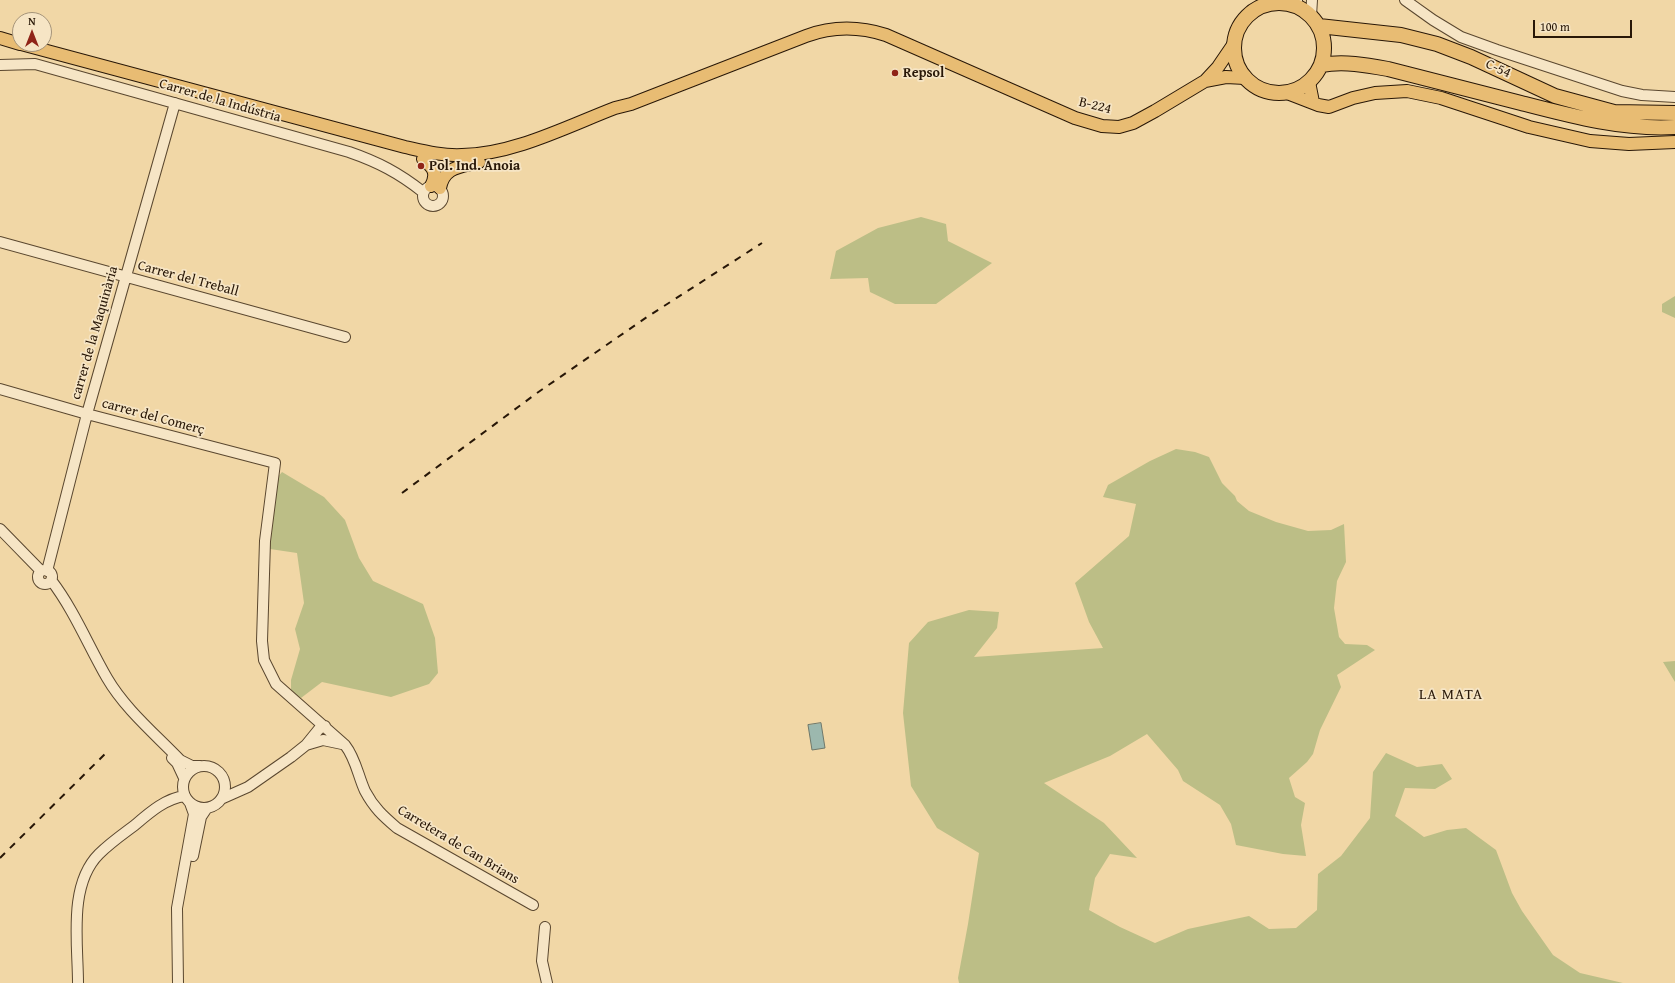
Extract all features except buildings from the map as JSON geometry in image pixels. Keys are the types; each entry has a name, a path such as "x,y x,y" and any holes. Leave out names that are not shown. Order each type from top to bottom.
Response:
{"highway":[{"path":"1293,2 1315,21 1324,39 1324,52 1321,65 1309,82 1299,89 1287,93 1275,93 1264,91 1254,86 1245,78 1238,68 1234,57 1233,45 1236,33 1242,21 1252,12 1270,4 1293,2"},
{"name":"C-54","path":"1315,21 1401,35 1437,44 1471,57 1555,96 1614,112 1675,113"},
{"name":"C-54","path":"1321,65 1332,63 1354,63 1388,69 1590,120 1663,128 1675,127"}],"main road":[{"name":"B-224","path":"631,104 818,32 840,28 871,31 893,38 1087,122 1110,127 1119,127 1133,123 1156,111 1205,81"},
{"path":"0,38 12,42"},
{"path":"1205,81 1218,67 1233,45"},
{"path":"50,52 422,151 461,156 489,153 510,148 615,108 631,104"},
{"path":"1205,81 1226,77 1245,78"},
{"path":"1309,82 1313,102"},
{"path":"1287,93 1318,105 1329,107 1353,98 1375,93 1407,91 1441,98 1528,127 1590,141 1630,144 1675,142"},
{"path":"431,189 451,169 508,156 534,148 631,104"},
{"path":"280,114 383,149 423,159 449,162 479,162"},
{"path":"423,159 434,170 434,180 431,189"}],"street":[{"path":"1312,0 1315,21"},
{"path":"1405,0 1433,20 1461,37 1497,50 1622,91 1642,95 1675,97"},
{"name":"Carrer de la Indústria","path":"0,65 23,63 35,64 349,152 378,162 431,189"},
{"name":"carrer de la Maquinària","path":"45,576 87,414 175,103"},
{"name":"Carrer del Treball","path":"0,242 345,337"},
{"name":"carrer del Comerç","path":"0,389 87,414 275,463"},
{"name":"Carretera de Can Brians","path":"275,463 265,541 262,641 264,660 276,684 345,745 351,753 365,790 379,813 397,828 533,905"},
{"path":"0,529 45,576 80,625 108,679 126,704 180,760 192,766 212,767 229,783 243,790"},
{"path":"0,535 45,576 76,626 104,681 123,707 177,763 184,778"},
{"path":"312,716 318,738"},
{"path":"221,798 243,790 318,738 326,727"},
{"path":"318,738 345,745"},
{"path":"178,983 177,908 194,814 187,800 182,784 184,778 191,770 200,766"},
{"path":"78,983 78,902 80,886 85,874 99,854 139,821 172,799 187,800 198,807 207,808 215,805 221,798 225,786 221,774"},
{"path":"183,983 183,902 201,817 207,808"},
{"path":"545,927 542,961 547,983"}],"green space":[{"path":"921,217 946,224 948,241 992,263 936,304 895,304 870,292 868,278 830,279 836,251 878,228"},
{"path":"1675,296 1675,318 1662,312 1662,304"},
{"path":"1176,449 1195,452 1209,457 1222,483 1235,496 1237,501 1249,511 1276,522 1308,531 1331,530 1344,524 1346,562 1337,581 1334,608 1339,637 1345,644 1367,645 1375,650 1337,675 1341,687 1320,730 1313,754 1307,762 1289,778 1295,797 1305,803 1301,825 1306,856 1283,854 1236,845 1231,824 1220,805 1183,781 1178,770 1147,734 1110,756 1044,783 1104,823 1137,858 1110,854 1095,878 1089,910 1120,927 1155,943 1188,929 1249,916 1269,929 1296,928 1317,910 1318,874 1341,856 1370,818 1373,772 1386,753 1417,767 1442,764 1452,779 1435,789 1405,788 1395,816 1424,837 1447,830 1466,828 1496,850 1512,893 1522,911 1553,955 1580,973 1623,983 959,983 958,978 979,853 937,828 911,786 903,713 909,643 928,622 969,610 999,612 997,628 974,657 1103,648 1089,622 1075,583 1129,536 1136,504 1103,497 1108,485 1150,461"},
{"path":"282,472 324,497 345,520 359,558 373,581 423,604 435,638 438,673 429,684 391,697 322,682 301,698 291,692 291,680 300,649 295,629 304,603 297,553 270,549 268,536 277,478"},
{"path":"1675,661 1675,682 1663,662"}],"water":[{"path":"821,723 825,748 812,750 808,725"}],"railway":[{"path":"402,493 537,393 647,317 762,243"},
{"path":"0,858 106,753"}],"place":[{"name":"Repsol","path":"895,73"},
{"name":"Pol. Ind. Anoia","path":"421,166"}],"district":[{"name":"LA MATA","path":"1451,695"}]}
